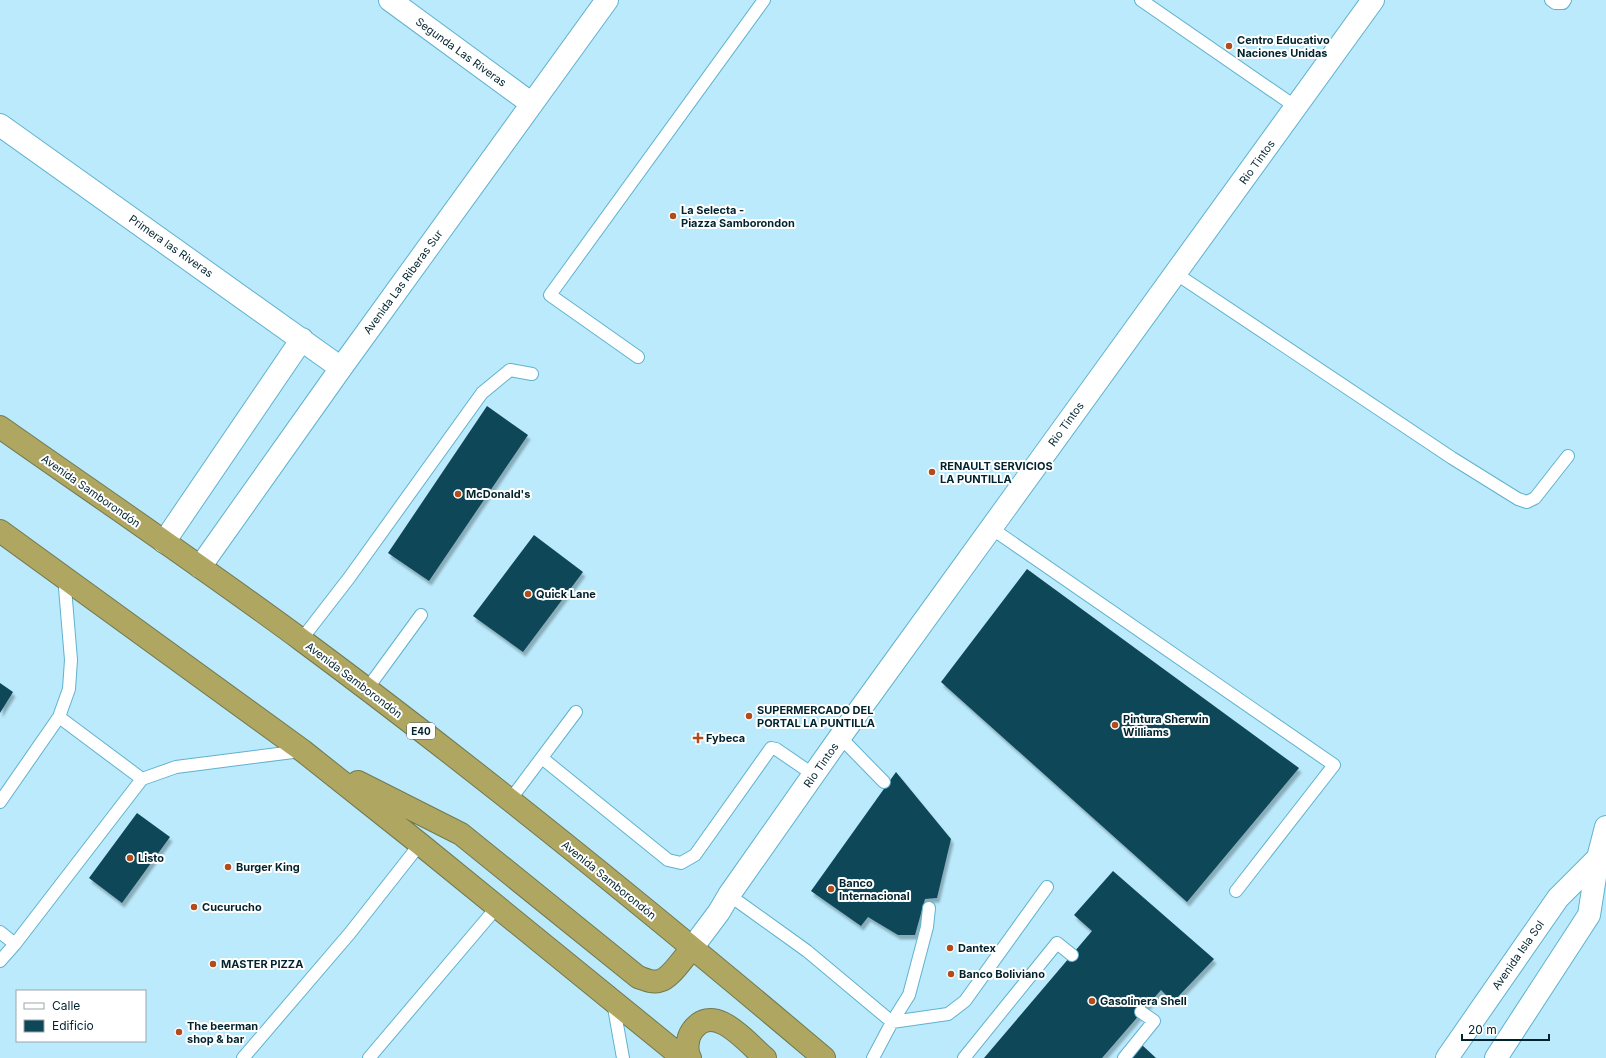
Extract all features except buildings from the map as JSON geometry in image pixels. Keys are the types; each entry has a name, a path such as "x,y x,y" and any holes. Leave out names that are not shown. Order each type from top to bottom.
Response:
{"highway":[{"name":"Avenida Samborondón","path":"0,427 200,567 367,689 510,800 824,1058"},
{"path":"0,531 64,576 311,757 683,1058"},
{"path":"311,757 461,834 638,977 648,981 659,982 668,976 692,948"},
{"path":"690,1058 688,1044 691,1032 700,1022 713,1020 726,1024 765,1058"}],"street":[{"name":"Segunda Las Riveras","path":"390,0 532,104"},
{"name":"Avenida Las Riberas Sur","path":"200,567 341,368 607,0"},
{"name":"Rio Tintos","path":"692,948 719,912 729,895 840,737 1373,0"},
{"name":"Primera las Riveras","path":"0,125 341,368"},
{"path":"164,542 302,339"},
{"path":"1496,1058 1590,915 1598,858 1606,827"},
{"name":"Avenida Isla Sol","path":"1447,1058 1558,898 1598,858"}],"lane":[{"path":"638,357 550,295 764,0"},
{"path":"1141,0 1296,107"},
{"path":"1551,0 1556,3 1566,0"},
{"path":"1175,273 1452,458 1518,499 1527,502 1535,498 1568,456"},
{"path":"301,640 348,578 482,393 510,370 532,374"},
{"path":"991,528 1334,765 1236,891"},
{"path":"0,802 59,716 68,689 71,660 64,576"},
{"path":"367,689 421,615"},
{"path":"510,800 576,712"},
{"path":"59,716 142,779"},
{"path":"840,737 884,782"},
{"path":"542,758 668,860 681,863 695,855 771,748 776,748 814,775"},
{"path":"0,962 142,779 176,767 311,757"},
{"path":"243,1058 350,932 420,844"},
{"path":"729,895 807,951 892,1022 948,1014 965,1001 1047,887"},
{"path":"369,1058 497,907"},
{"path":"873,1058 892,1022 909,996 927,927 929,908"},
{"path":"0,932 15,944"},
{"path":"964,1058 1057,943 1072,955"},
{"path":"613,1002 623,1058"},
{"path":"1124,1058 1154,1022 1141,1012"}],"place":[{"name":"Centro Educativo Naciones Unidas","path":"1229,46"},
{"name":"La Selecta - Piazza Samborondon","path":"673,216"},
{"name":"RENAULT SERVICIOS LA PUNTILLA","path":"932,472"},
{"name":"McDonald's","path":"458,494"},
{"name":"Quick Lane","path":"528,594"},
{"name":"SUPERMERCADO DEL PORTAL LA PUNTILLA","path":"749,716"},
{"name":"Pintura Sherwin Williams","path":"1115,725"},
{"name":"Fybeca","path":"698,738"},
{"name":"Listo","path":"130,858"},
{"name":"Burger King","path":"228,867"},
{"name":"Banco Internacional","path":"831,889"},
{"name":"Cucurucho","path":"194,907"},
{"name":"Dantex","path":"950,948"},
{"name":"MASTER PIZZA","path":"213,964"},
{"name":"Banco Boliviano","path":"951,974"},
{"name":"Gasolinera Shell","path":"1092,1001"},
{"name":"The beerman shop & bar","path":"179,1032"}]}
